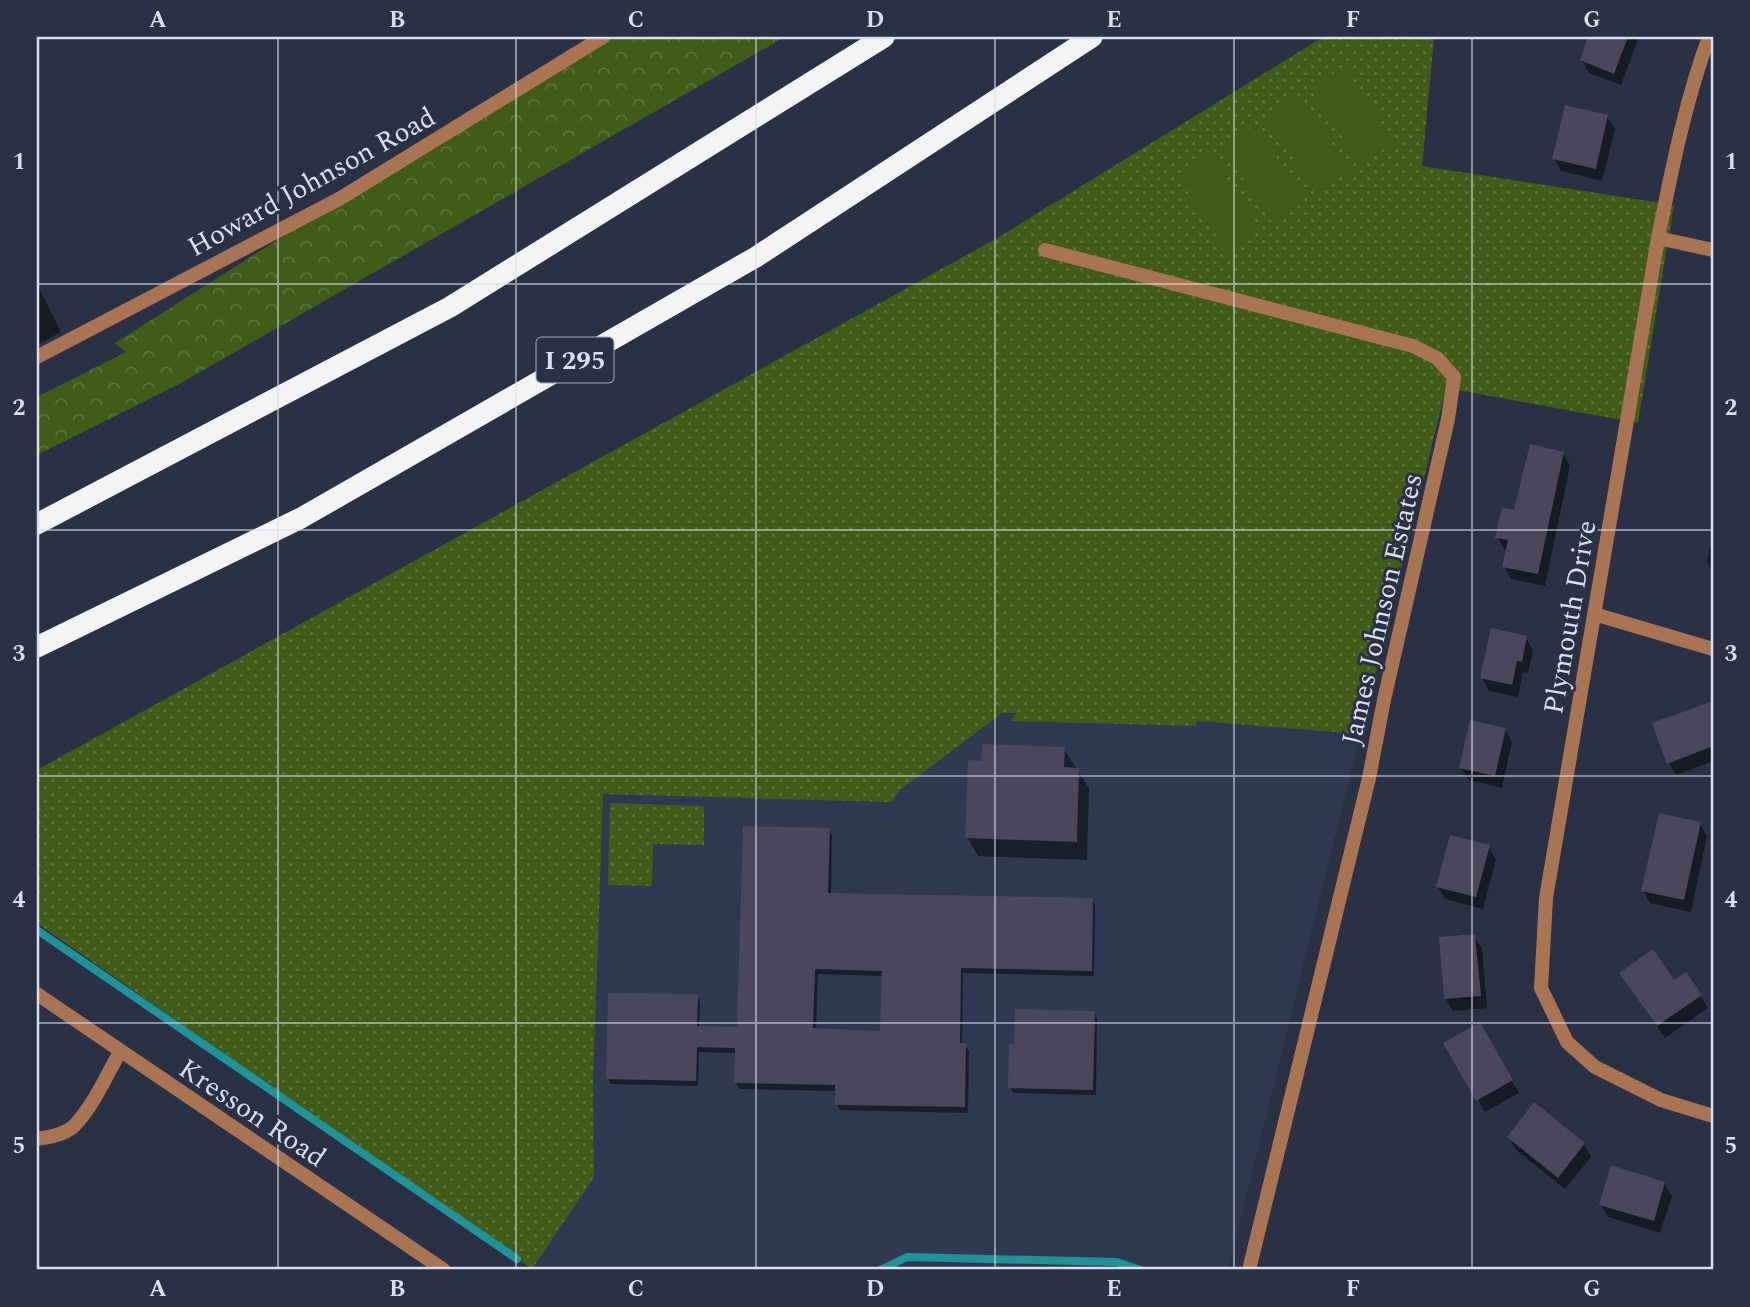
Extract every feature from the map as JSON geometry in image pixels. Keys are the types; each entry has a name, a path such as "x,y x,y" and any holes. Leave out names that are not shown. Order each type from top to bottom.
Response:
{"highway":[{"path":"37,524 450,307 884,37"},
{"name":"I 295","path":"37,647 301,518 756,257 1092,37"}],"street":[{"name":"Howard Johnson Road","path":"37,357 339,199 603,37"},
{"name":"Plymouth Drive","path":"1709,37 1695,73 1675,152 1658,237 1546,898 1541,988 1567,1042 1595,1067 1661,1100 1713,1116"},
{"path":"1658,237 1713,250"},
{"name":"James Johnson Estates","path":"1045,250 1413,346 1437,358 1454,377 1446,432 1384,700 1369,778 1249,1270"},
{"path":"1594,614 1713,649"},
{"name":"Kresson Road","path":"37,994 444,1270"},
{"path":"37,1139 52,1137 71,1128 85,1111 120,1052"}],"shaded area":[{"path":"1446,388 1228,1270 533,1270 37,923 37,770"}],"green space":[{"path":"597,37 785,37 181,383 37,455 37,397 126,352 115,343"},
{"path":"1323,37 1434,37 1422,166 1674,205 1638,423 1446,388 1361,734 1197,721 1196,726 1011,721 1016,713 1002,713 900,790 891,802 603,794 593,1085 594,1177 532,1269 37,923 37,770 999,237"},
{"path":"1344,66 1394,142 1361,164 1310,89"},
{"path":"1300,95 1350,171 1317,193 1266,118"},
{"path":"1255,125 1305,200 1272,222 1222,147"},
{"path":"1211,154 1261,230 1227,252 1177,176"},
{"path":"610,803 704,806 704,845 653,844 652,886 608,885"}],"building":[{"path":"1588,37 1628,37 1614,74 1580,60"},
{"path":"1565,105 1608,115 1596,169 1552,159"},
{"path":"1530,444 1564,452 1538,574 1502,567 1508,540 1495,538 1502,507 1514,510"},
{"path":"1491,628 1527,636 1522,662 1517,661 1512,685 1480,678"},
{"path":"1713,701 1713,746 1667,764 1652,723"},
{"path":"1470,720 1506,728 1495,776 1459,768"},
{"path":"982,744 1065,747 1064,767 1079,768 1077,842 965,838 968,760 981,761"},
{"path":"1659,813 1701,822 1684,900 1641,891"},
{"path":"743,826 830,828 828,893 1093,898 1092,971 961,968 960,1043 966,1043 965,1107 835,1105 835,1085 734,1083 735,1048 697,1047 696,1081 606,1079 608,993 698,994 697,1026 737,1027","holes":["815,969 882,971 880,1031 813,1028"]},
{"path":"1450,835 1490,845 1476,897 1436,887"},
{"path":"1475,934 1481,996 1444,999 1439,937"},
{"path":"1653,949 1674,980 1686,972 1702,995 1657,1026 1619,973"},
{"path":"1015,1009 1095,1011 1093,1090 1008,1088 1009,1044 1014,1044"},
{"path":"1480,1022 1513,1080 1476,1101 1443,1043"},
{"path":"1534,1102 1585,1143 1558,1178 1507,1137"},
{"path":"1611,1165 1665,1182 1654,1221 1599,1205"}],"waterway":[{"path":"37,930 517,1259"},
{"path":"880,1270 907,1257 1117,1262 1140,1270"}]}
